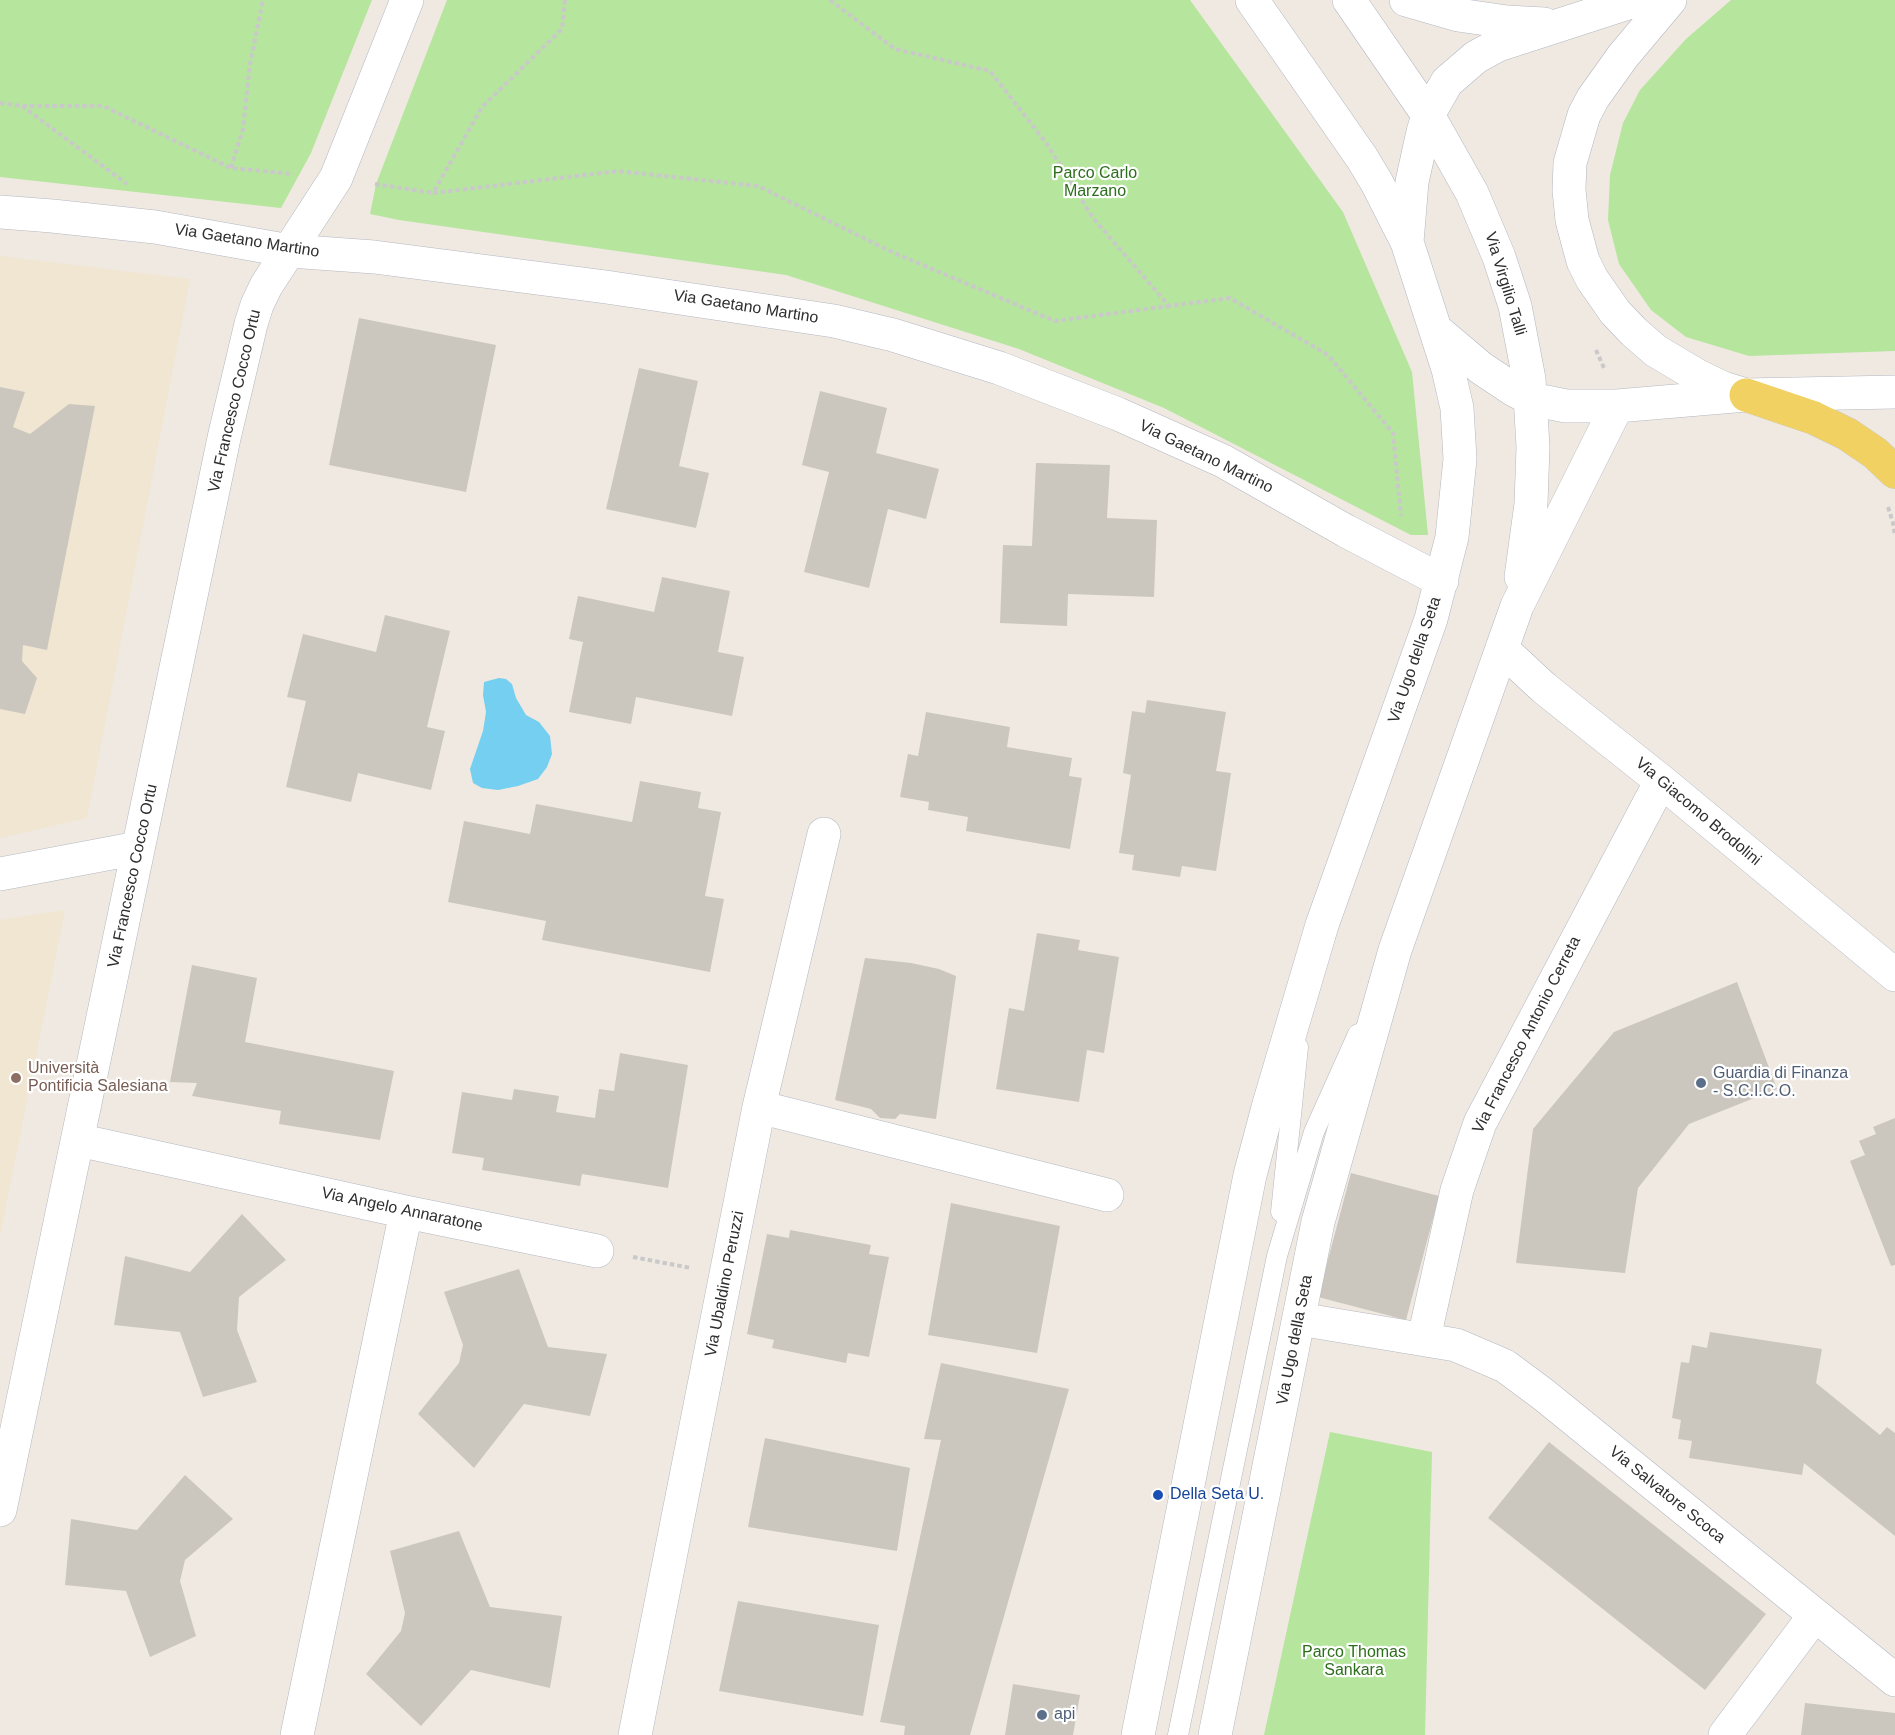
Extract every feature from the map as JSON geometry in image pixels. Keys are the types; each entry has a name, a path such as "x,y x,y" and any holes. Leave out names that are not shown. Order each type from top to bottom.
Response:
{"main road":[{"path":"1746,396 1806,414 1847,434 1875,453 1895,472"}],"street":[{"name":"Via Francesco Cocco Ortu","path":"0,1510 242,358 257,305 266,286 336,178 407,0"},
{"path":"1252,0 1362,158 1407,242"},
{"name":"Via Virgilio Talli","path":"1349,0 1428,115 1472,193 1503,267 1519,321 1531,399 1533,447 1531,504 1517,606"},
{"path":"1406,0 1458,15 1507,22 1538,24 1573,21"},
{"path":"1407,242 1414,174 1428,115 1447,82 1476,57 1498,45 1637,0"},
{"path":"1670,0 1623,56 1597,91 1584,115 1570,163 1569,190 1572,220 1583,261 1592,279 1615,312 1634,332 1656,351 1698,376 1746,396"},
{"name":"Via Gaetano Martino","path":"0,212 155,227 290,251 374,257 665,295 834,321 893,335 999,368 1118,414 1222,461 1346,531 1442,581"},
{"name":"Via Ugo della Seta","path":"1138,1735 1248,1184 1322,925 1431,619 1452,537 1460,468 1459,418 1453,388 1407,242"},
{"path":"1435,329 1481,368 1514,390 1531,399 1578,408 1746,396 1895,392"},
{"path":"1517,606 1617,406"},
{"name":"Via Ugo della Seta","path":"1215,1735 1318,1222 1395,950 1517,606"},
{"name":"Via Giacomo Brodolini","path":"1502,648 1544,688 1661,781 1895,975"},
{"name":"Via Francesco Antonio Cerreta","path":"1424,1338 1457,1190 1480,1123 1661,781"},
{"name":"Via Ubaldino Peruzzi","path":"635,1735 759,1107 824,834"},
{"path":"0,874 138,848"},
{"path":"759,1107 1107,1195"},
{"name":"Via Angelo Annaratone","path":"78,1140 406,1212 597,1251"},
{"path":"297,1735 406,1212"},
{"name":"Via Salvatore Scoca","path":"1299,1319 1456,1345 1505,1366 1544,1395 1895,1680"},
{"path":"1725,1735 1815,1615"}],"lane":[{"name":"Via Ugo della Seta","path":"1178,1735 1277,1256 1314,1132 1395,950"},
{"name":"Via Ugo della Seta","path":"1277,1256 1306,983"}],"path":[{"path":"231,168 243,129 250,64 263,0"},
{"path":"433,193 482,107 562,28 565,0"},
{"path":"830,0 895,49 990,70 1047,144 1093,218 1169,306"},
{"path":"0,103 22,106 103,106 231,168 336,178 433,193 618,171 758,186 892,252 1055,321 1230,298 1328,355 1393,434 1400,514 1404,521"},
{"path":"22,106 139,193 155,227"},
{"path":"1887,505 1895,536"},
{"path":"597,1251 727,1275"}],"shaded area":[{"path":"0,256 190,279 87,818 0,838"},
{"name":"Università Pontificia Salesiana","path":"65,910 0,1236 0,920"}],"green space":[{"path":"0,0 372,0 311,153 281,208 0,177"},
{"name":"Parco Carlo Marzano","path":"447,0 1190,0 1343,212 1412,372 1428,535 1411,535 1164,408 1019,349 786,275 370,214 376,184"},
{"path":"1731,0 1895,0 1895,351 1749,356 1686,337 1651,310 1619,264 1608,220 1610,175 1623,123 1640,90 1686,39"},
{"name":"Parco Thomas Sankara","path":"1330,1432 1432,1452 1425,1735 1264,1735"}],"water":[{"path":"499,678 506,679 512,684 516,698 526,715 539,722 550,736 552,754 547,767 538,779 498,790 482,788 473,783 470,769 483,731 486,712 483,695 484,682"}],"building":[{"path":"359,318 496,345 466,492 329,465"},
{"path":"639,368 698,381 679,466 709,473 696,528 606,509"},
{"path":"0,387 25,392 13,427 30,434 69,404 95,406 47,650 23,645 22,661 37,678 25,714 0,709"},
{"path":"820,391 887,408 876,453 939,469 926,519 888,509 869,588 804,572 829,472 802,465"},
{"path":"1036,463 1110,465 1107,518 1157,520 1154,597 1068,594 1067,626 1000,623 1003,545 1032,546"},
{"path":"662,577 730,591 718,652 744,657 732,716 636,697 631,724 569,712 583,642 569,639 578,596 654,612"},
{"path":"385,615 450,631 427,727 445,731 431,790 358,773 351,802 286,787 306,701 287,697 303,634 376,652"},
{"path":"1147,700 1226,712 1216,771 1231,773 1216,871 1182,866 1180,877 1132,870 1134,855 1119,853 1131,775 1123,773 1132,711 1145,713"},
{"path":"926,712 1010,727 1007,747 1072,758 1069,776 1082,778 1070,849 966,831 968,817 928,810 929,802 900,797 908,754 918,756"},
{"path":"640,781 701,792 698,808 721,812 705,896 724,899 710,972 542,940 546,921 448,902 464,821 530,834 536,804 632,822"},
{"path":"1037,933 1080,940 1078,950 1119,957 1104,1053 1087,1050 1079,1102 996,1089 1009,1008 1024,1011"},
{"path":"865,958 911,963 939,969 956,976 936,1119 900,1114 895,1119 880,1118 871,1109 835,1100"},
{"path":"192,965 257,978 245,1042 394,1071 380,1140 279,1124 281,1111 192,1096 197,1083 170,1082"},
{"path":"1737,982 1777,1089 1689,1124 1638,1188 1625,1273 1516,1263 1533,1129 1614,1032"},
{"path":"620,1053 688,1065 668,1188 582,1174 580,1186 482,1170 484,1158 452,1153 462,1092 512,1100 514,1089 559,1096 556,1112 595,1118 599,1089 614,1091"},
{"path":"1895,1118 1895,1265 1891,1266 1850,1161 1865,1155 1859,1141 1876,1134 1873,1127"},
{"path":"1351,1173 1439,1196 1406,1320 1318,1297"},
{"path":"951,1203 1060,1226 1037,1353 928,1335"},
{"path":"242,1214 286,1260 239,1297 237,1330 257,1382 203,1397 180,1332 114,1325 125,1256 190,1272"},
{"path":"790,1230 871,1245 869,1254 889,1257 869,1357 848,1353 846,1363 772,1348 774,1340 747,1334 767,1234 789,1238"},
{"path":"519,1269 548,1347 607,1354 590,1416 524,1404 474,1468 418,1414 459,1363 463,1345 444,1292"},
{"path":"1710,1332 1822,1349 1816,1383 1880,1435 1887,1427 1895,1433 1895,1536 1804,1463 1802,1475 1689,1458 1692,1441 1678,1439 1681,1420 1672,1418 1681,1362 1689,1363 1692,1345 1707,1348"},
{"path":"941,1363 1069,1389 970,1735 904,1735 905,1726 880,1722 941,1440 924,1439"},
{"path":"765,1438 910,1468 897,1551 748,1527"},
{"path":"1549,1442 1766,1614 1705,1690 1488,1518"},
{"path":"185,1475 233,1519 185,1560 180,1581 196,1636 150,1657 126,1591 65,1585 71,1519 137,1530"},
{"path":"459,1531 490,1607 562,1616 550,1688 471,1670 421,1726 366,1674 401,1631 405,1613 390,1551"},
{"path":"738,1601 879,1625 863,1716 719,1691"},
{"name":"api","path":"1013,1684 1080,1695 1073,1735 1005,1735"},
{"path":"1805,1703 1895,1713 1895,1735 1801,1735"}],"place":[{"name":"Università Pontificia Salesiana","path":"16,1078"},
{"name":"Guardia di Finanza - S.C.I.C.O.","path":"1701,1083"},
{"name":"Della Seta U.","path":"1158,1495"},
{"name":"api","path":"1042,1715"}]}
